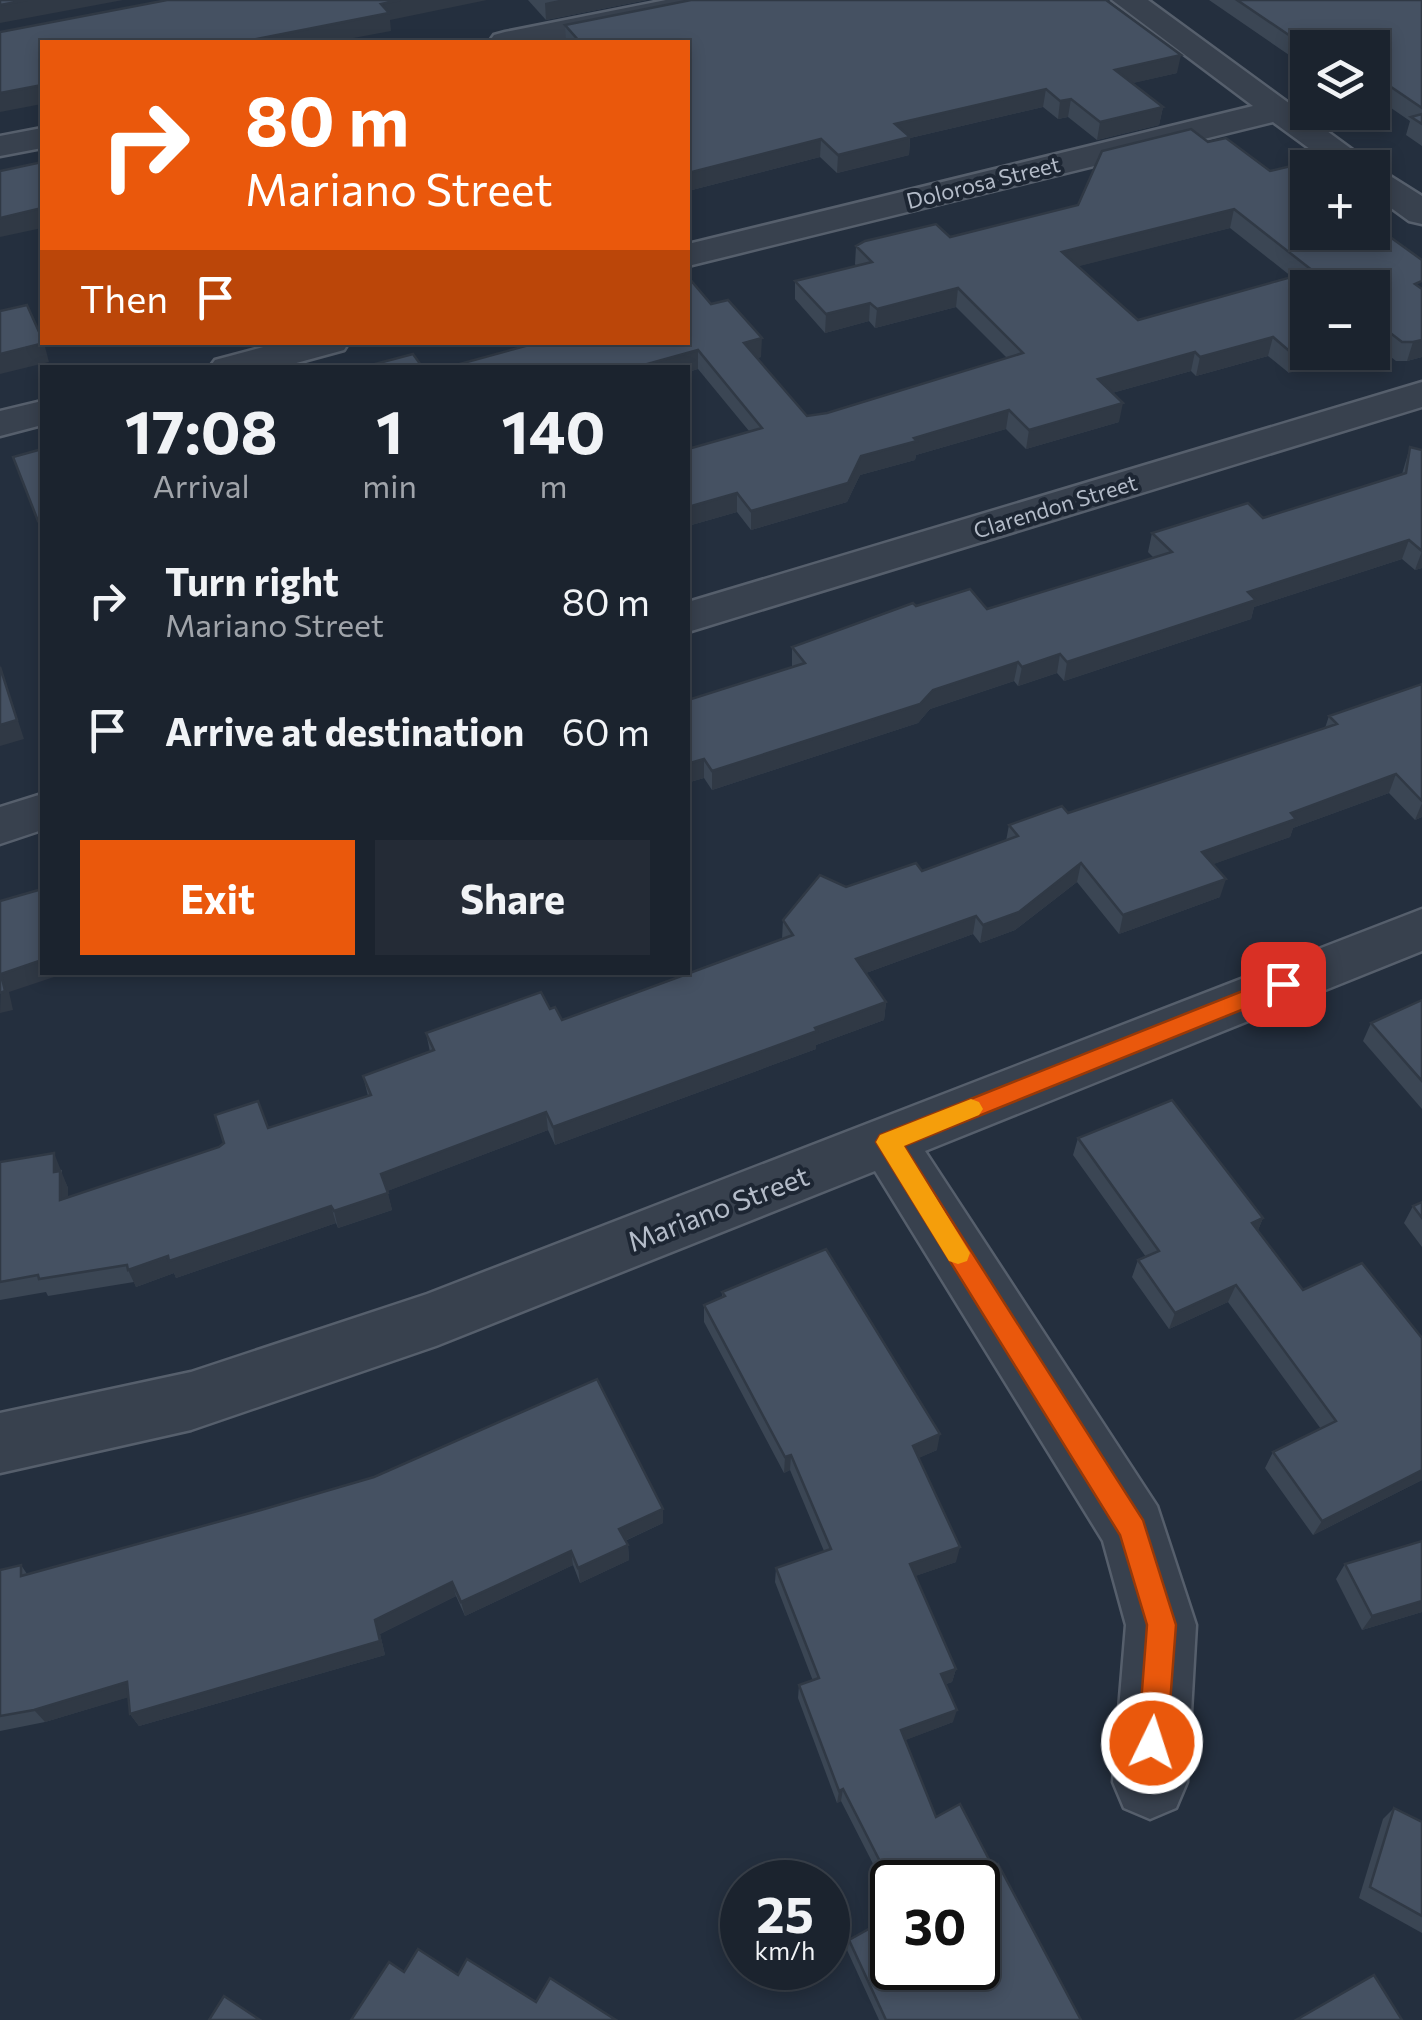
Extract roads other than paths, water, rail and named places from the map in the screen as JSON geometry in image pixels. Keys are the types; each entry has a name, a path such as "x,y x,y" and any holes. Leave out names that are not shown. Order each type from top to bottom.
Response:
{"street":[{"path":"515,40 712,0"},
{"path":"1128,0 1334,150"},
{"name":"Dolorosa Street","path":"690,254 1279,110"},
{"path":"0,146 40,138"},
{"path":"1390,190 1422,213"},
{"path":"240,365 318,345"},
{"name":"Clarendon Street","path":"690,616 1422,394"},
{"path":"0,424 40,414"},
{"path":"0,826 40,813"},
{"name":"Mariano Street","path":"0,1443 191,1401 436,1319 1422,928"},
{"path":"888,1142 1133,1529 1162,1625 1150,1782"}]}
